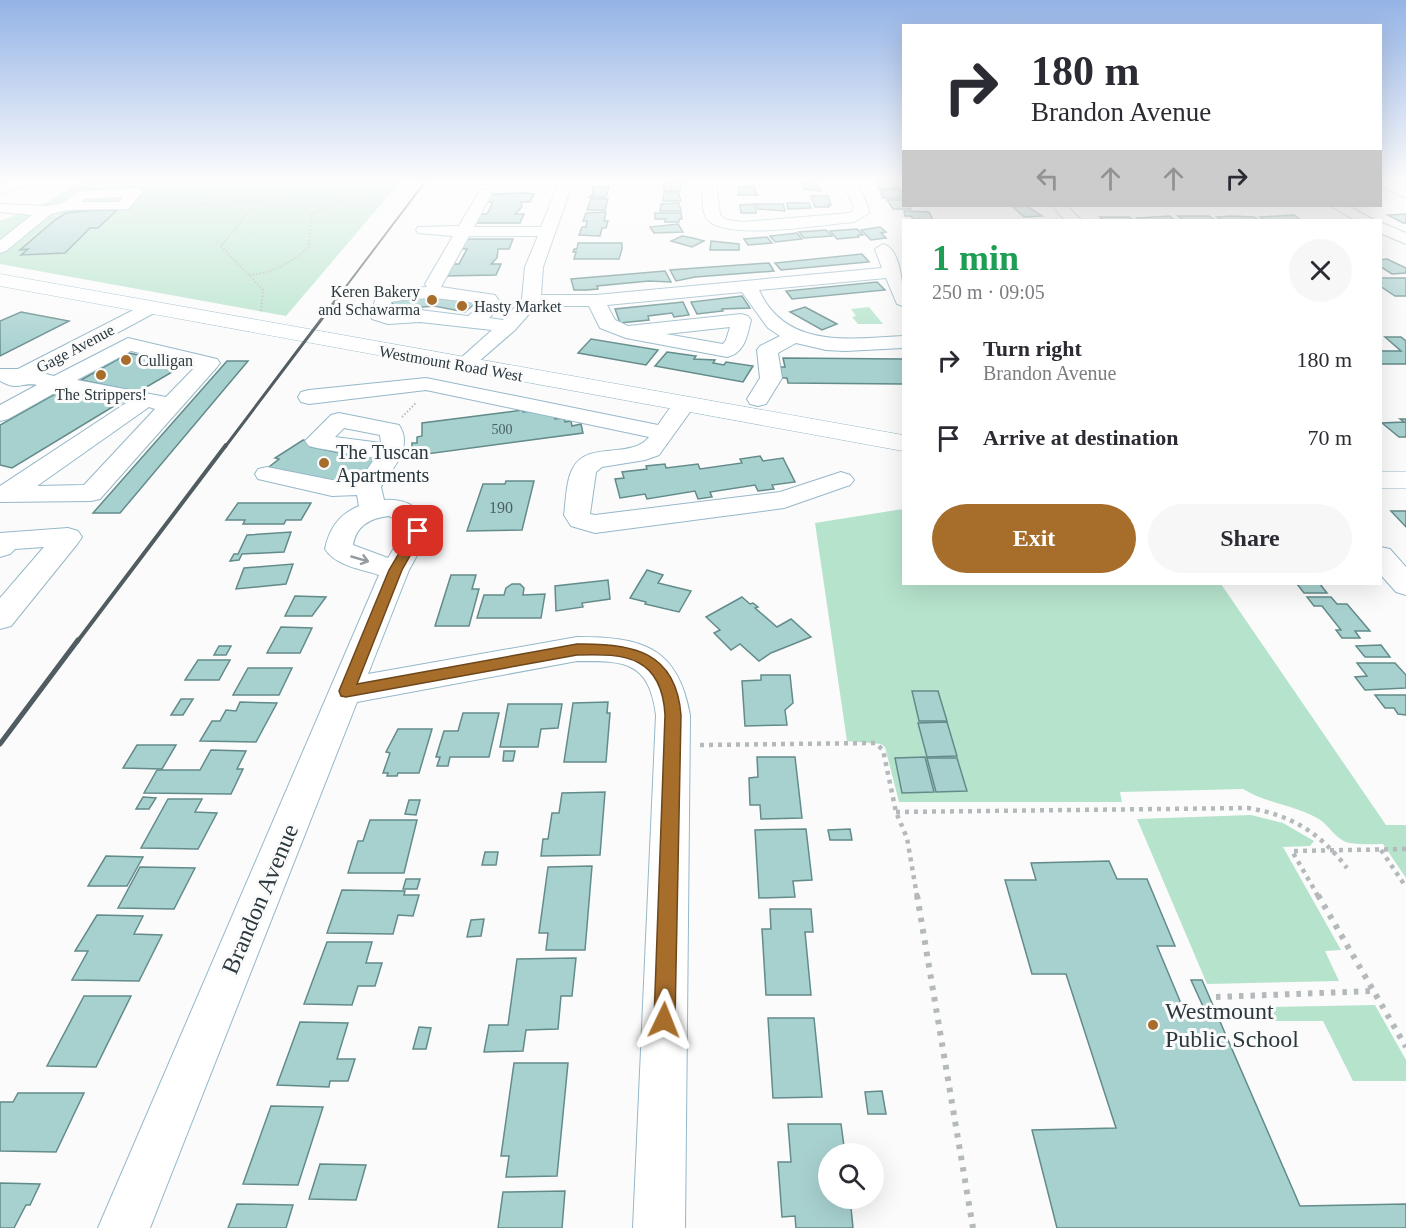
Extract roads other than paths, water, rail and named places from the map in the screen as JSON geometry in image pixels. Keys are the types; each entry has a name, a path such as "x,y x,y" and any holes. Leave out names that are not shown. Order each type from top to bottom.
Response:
{"main road":[{"name":"Westmount Road West","path":"0,280 902,443"},
{"path":"1382,480 1406,480"}],"street":[{"path":"434,284 459,239"},
{"path":"463,365 508,326 531,300 534,267 540,239"},
{"path":"883,249 902,297"},
{"path":"531,300 596,301 892,272"},
{"path":"749,285 751,294 771,322 793,337 818,344 902,342"},
{"path":"472,322 493,305 489,299 444,291 393,295 383,299 380,315 388,318 420,316 472,322 508,326"},
{"path":"596,301 607,324 626,332 727,351 736,342 741,320 626,332"},
{"name":"Gage Avenue","path":"0,388 11,376 149,308"},
{"path":"0,367 76,327"},
{"path":"758,399 771,378 767,350 793,337"},
{"path":"0,414 128,344 210,363 91,492 4,494"},
{"path":"11,376 171,405"},
{"path":"309,397 426,384 664,432"},
{"path":"4,494 145,400"},
{"path":"684,405 651,450 645,453 594,461 584,470 577,515 580,520 595,524 784,500 841,480"},
{"path":"267,474 370,499 392,439"},
{"name":"Brandon Avenue","path":"124,1228 395,570 418,531 416,519 406,511 388,508 370,499 357,516 344,526 338,538 339,549 351,556 395,570"},
{"path":"0,548 8,540 68,537 0,618"},
{"path":"1382,558 1406,585"},
{"path":"346,691 577,649 608,648 636,656 659,669 671,693 672,743 659,1228"}],"railway":[{"path":"338,297 382,239"},
{"path":"225,447 339,296"},
{"path":"77,642 226,445"},
{"path":"0,744 78,640"}],"place":[{"name":"Keren Bakery and Schawarma","path":"432,300"},
{"name":"Hasty Market","path":"462,306"},
{"name":"Culligan","path":"126,360"},
{"name":"The Strippers!","path":"101,375"},
{"name":"The Tuscan Apartments","path":"324,463"},
{"name":"Westmount Public School","path":"1153,1025"}]}
